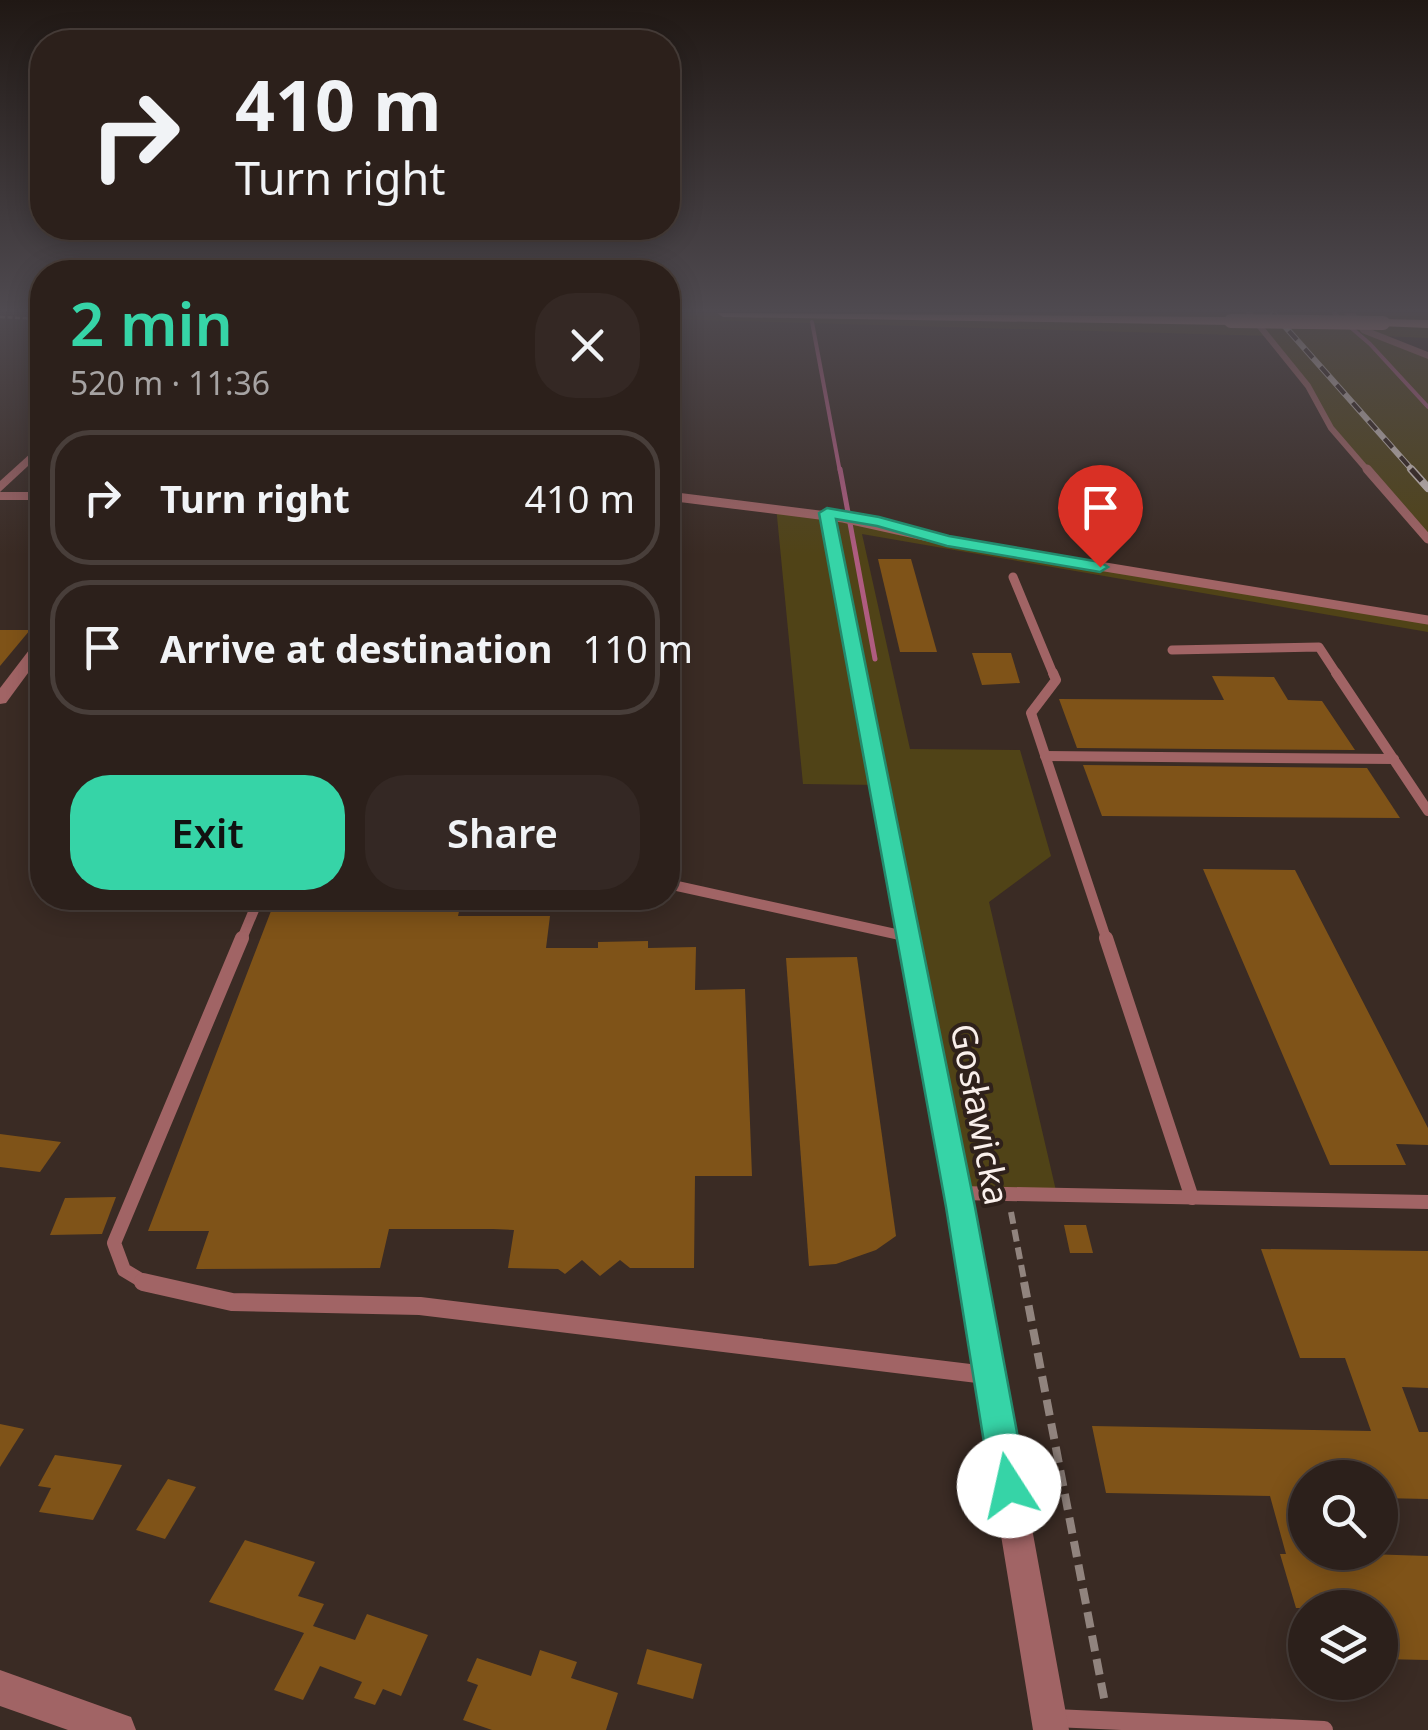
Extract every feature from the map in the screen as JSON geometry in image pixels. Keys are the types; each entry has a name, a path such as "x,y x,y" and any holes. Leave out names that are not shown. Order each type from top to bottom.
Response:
{"street":[{"path":"0,488 30,458"},
{"path":"0,496 30,496"},
{"name":"Gosławicka","path":"827,513 958,1193 1050,1724"},
{"path":"0,699 30,660"},
{"path":"0,1688 118,1730"}],"lane":[{"path":"1312,394 1330,428 1428,538"},
{"path":"680,497 827,513 879,522 947,541 1428,620"},
{"path":"1013,576 1056,680 1030,713 1192,1198"},
{"path":"1172,650 1319,647 1428,810"},
{"path":"1045,756 1394,759"},
{"path":"680,887 909,938"},
{"path":"254,910 114,1243 113,1256 124,1274 171,1291 244,1302 418,1306 990,1375"},
{"path":"958,1193 1428,1202"},
{"path":"1050,1724 1108,1720 1182,1727 1324,1730"}],"path":[{"path":"1008,1194 1108,1720"}],"shaded area":[{"path":"1312,394 1428,394 1428,539 1331,428"},
{"path":"776,506 947,541 1428,620 1428,632 862,534 910,749 1020,750 1051,856 989,902 1057,1195 958,1193 879,785 803,784"}],"building":[{"path":"878,559 911,559 937,652 900,652"},
{"path":"0,630 30,630 0,666"},
{"path":"972,653 1011,653 1020,683 982,685"},
{"path":"1212,676 1274,677 1288,700 1322,701 1355,750 1077,748 1059,699 1224,700"},
{"path":"1083,765 1367,768 1400,818 1102,816"},
{"path":"1203,869 1295,870 1428,1128 1428,1145 1396,1144 1406,1165 1330,1165"},
{"path":"271,910 459,910 458,916 550,916 546,948 598,948 598,942 648,941 648,948 696,947 695,990 745,989 752,1176 695,1176 694,1268 630,1268 620,1260 600,1276 582,1260 565,1274 558,1269 508,1268 514,1230 389,1229 380,1268 196,1269 209,1231 148,1231"},
{"path":"857,957 896,1236 876,1250 836,1264 809,1266 786,958"},
{"path":"0,1134 61,1142 40,1172 0,1167"},
{"path":"116,1197 102,1234 50,1235 65,1198"},
{"path":"1064,1225 1086,1225 1093,1253 1070,1253"},
{"path":"1261,1249 1428,1251 1428,1388 1402,1387 1419,1432 1428,1432 1428,1499 1398,1498 1398,1460 1288,1460 1288,1570 1398,1570 1398,1555 1428,1556 1428,1660 1398,1659 1398,1590 1291,1590 1280,1554 1286,1554 1270,1496 1106,1493 1092,1426 1371,1431 1345,1358 1300,1358"},
{"path":"0,1424 24,1429 0,1467"},
{"path":"55,1455 122,1465 93,1520 39,1512 51,1488 38,1486"},
{"path":"168,1479 196,1487 165,1539 136,1530"},
{"path":"245,1540 315,1562 298,1596 324,1604 313,1626 355,1640 367,1614 428,1635 401,1696 383,1689 375,1705 354,1698 362,1682 320,1666 303,1700 274,1690 304,1633 209,1602"},
{"path":"647,1649 702,1664 693,1699 637,1684"},
{"path":"540,1650 577,1662 571,1678 618,1693 606,1730 492,1730 463,1720 478,1685 467,1681 477,1658 531,1676"}],"waterway":[{"path":"825,394 840,472"},
{"path":"1416,394 1428,407"},
{"path":"840,469 875,659"}],"railway":[{"path":"1345,394 1414,472"},
{"path":"1411,469 1428,488"}],"route":[{"path":"1009,1486 960,1207 827,513 879,522 947,541 1100,567"}]}
